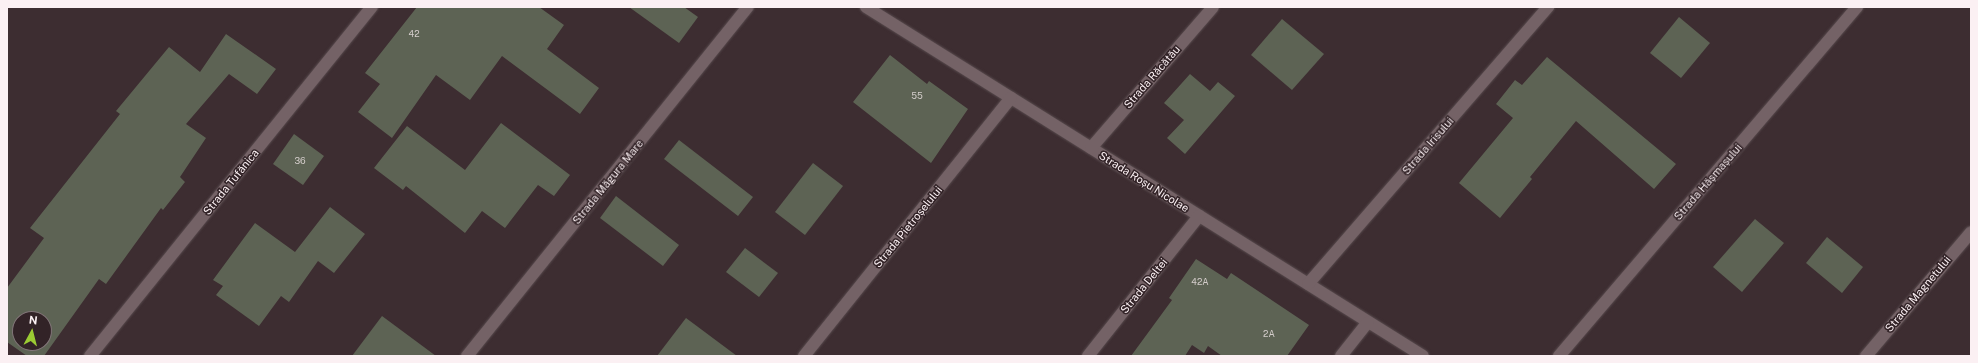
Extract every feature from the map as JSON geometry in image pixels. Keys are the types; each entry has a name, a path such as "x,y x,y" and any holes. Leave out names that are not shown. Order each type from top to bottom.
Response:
{"street":[{"name":"Strada Tufănica","path":"90,356 372,7"},
{"name":"Strada Măgura Mare","path":"467,356 748,7"},
{"name":"Strada Roșu Nicolae","path":"866,7 1423,356"},
{"name":"Strada Răcătău","path":"1091,148 1213,7"},
{"name":"Strada Irisului","path":"1308,284 1548,7"},
{"name":"Strada Hășmașului","path":"1559,356 1857,7"},
{"name":"Strada Pietroșelului","path":"804,356 1011,98"},
{"name":"Strada Deltei","path":"1088,356 1199,216"},
{"name":"Strada Magnetului","path":"1866,356 1971,232"},
{"path":"1341,356 1368,322"}],"building":[{"path":"417,7 539,7 564,25 547,49 599,88 580,114 502,56 470,100 436,75 392,138 358,112 380,84 365,73"},
{"path":"629,7 684,7 698,17 679,43"},
{"path":"1679,17 1710,43 1681,78 1650,53"},
{"path":"1282,19 1324,54 1292,90 1251,55"},
{"path":"226,34 276,69 257,94 229,74 186,124 206,138 180,177 185,182 163,210 161,208 106,284 99,279 52,345 52,311 12,311 12,346 7,342 7,288 44,238 30,228 120,114 116,111 169,47 200,72"},
{"path":"890,55 927,84 929,81 968,109 931,163 853,102"},
{"path":"1547,57 1676,164 1654,189 1576,121 1530,177 1532,179 1500,218 1459,183 1513,118 1496,104 1515,80 1522,85"},
{"path":"1190,74 1210,91 1218,82 1235,96 1185,154 1167,138 1184,120 1164,103"},
{"path":"501,123 570,175 554,196 538,185 505,228 482,211 465,233 406,186 403,190 374,168 407,126 465,170"},
{"path":"294,134 324,156 303,185 273,164"},
{"path":"679,140 753,197 738,216 664,159"},
{"path":"813,163 843,186 805,235 775,212"},
{"path":"616,196 679,245 663,266 600,218"},
{"path":"330,207 365,234 334,273 318,261 289,302 281,296 259,326 216,295 223,286 213,280 255,223 295,252"},
{"path":"1755,219 1784,243 1742,292 1713,267"},
{"path":"1827,237 1863,267 1842,293 1806,263"},
{"path":"745,248 778,273 759,297 726,272"},
{"path":"1196,259 1227,279 1231,273 1309,325 1287,356 1222,356 1208,346 1204,353 1192,345 1185,356 1131,356 1172,300 1169,298"},
{"path":"382,316 436,356 352,356"},
{"path":"686,318 737,356 657,356"},
{"path":"20,351 48,351 44,356 27,356"}]}
